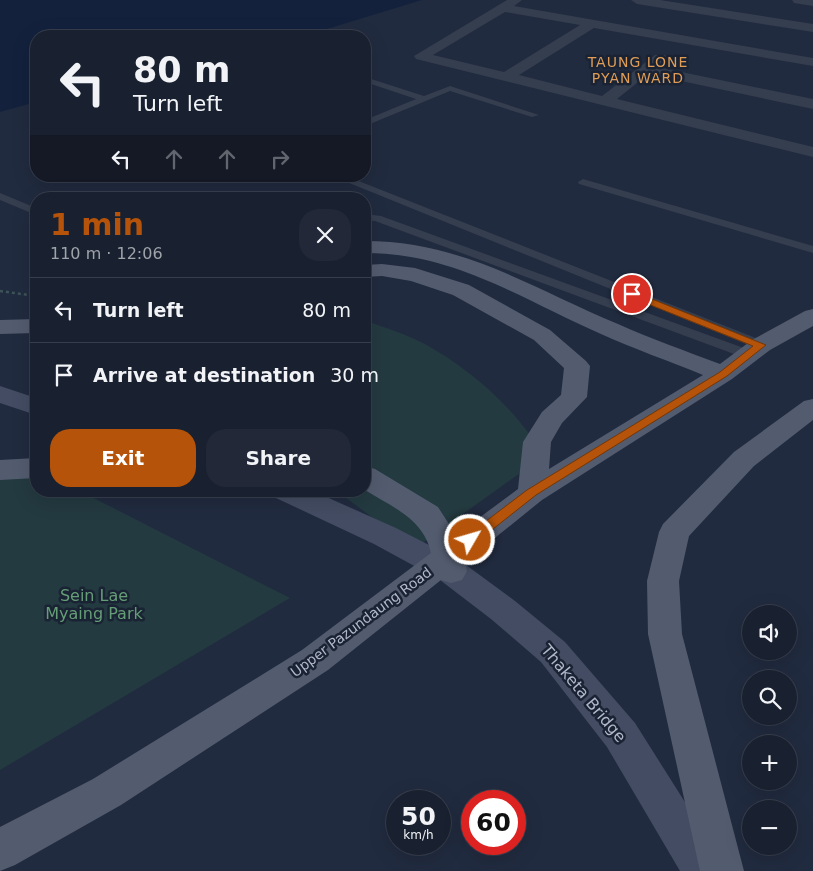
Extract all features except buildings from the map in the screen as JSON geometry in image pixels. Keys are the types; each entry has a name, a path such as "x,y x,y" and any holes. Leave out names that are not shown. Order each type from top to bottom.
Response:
{"main road":[{"path":"371,247 391,247 459,261 516,284 609,329 723,374"},
{"path":"371,271 382,270 415,275 461,290 542,335 577,366 574,397 552,418 537,442 532,492"},
{"name":"Upper Pazundaung Road","path":"0,850 108,792 315,660 532,492 723,374 754,350 813,316"},
{"path":"0,327 30,326"},
{"path":"0,394 30,405"},
{"path":"722,871 665,634 663,581 674,532 744,459 813,407"},
{"path":"0,470 30,468"},
{"path":"371,480 427,515 444,541 451,571"},
{"name":"Thaketa Bridge","path":"299,497 386,536 451,571 554,652 621,735 704,871"}],"street":[{"path":"637,0 813,28"},
{"path":"604,101 734,0"},
{"path":"798,0 813,2"},
{"path":"813,62 592,23 509,4 421,56 813,152"},
{"path":"506,77 592,23"},
{"path":"645,69 813,104"}],"lane":[{"path":"371,81 424,99"},
{"path":"371,120 450,88 535,114"},
{"path":"351,182 754,350"},
{"path":"583,182 813,250"},
{"path":"0,196 30,209"},
{"path":"371,218 754,350"}],"path":[{"path":"0,291 30,295"}],"green space":[{"path":"371,322 418,340 460,366 507,407 521,423 544,456 414,549 345,497 371,497"},
{"name":"Sein Lae Myaing Park","path":"30,476 30,497 92,497 290,598 0,770 0,478"}],"water":[{"path":"0,0 422,0 324,30 30,30 30,104 0,112"}],"district":[{"name":"TAUNG LONE PYAN WARD","path":"638,70"}],"route":[{"path":"470,540 532,492 723,374 761,345 632,294"}]}
